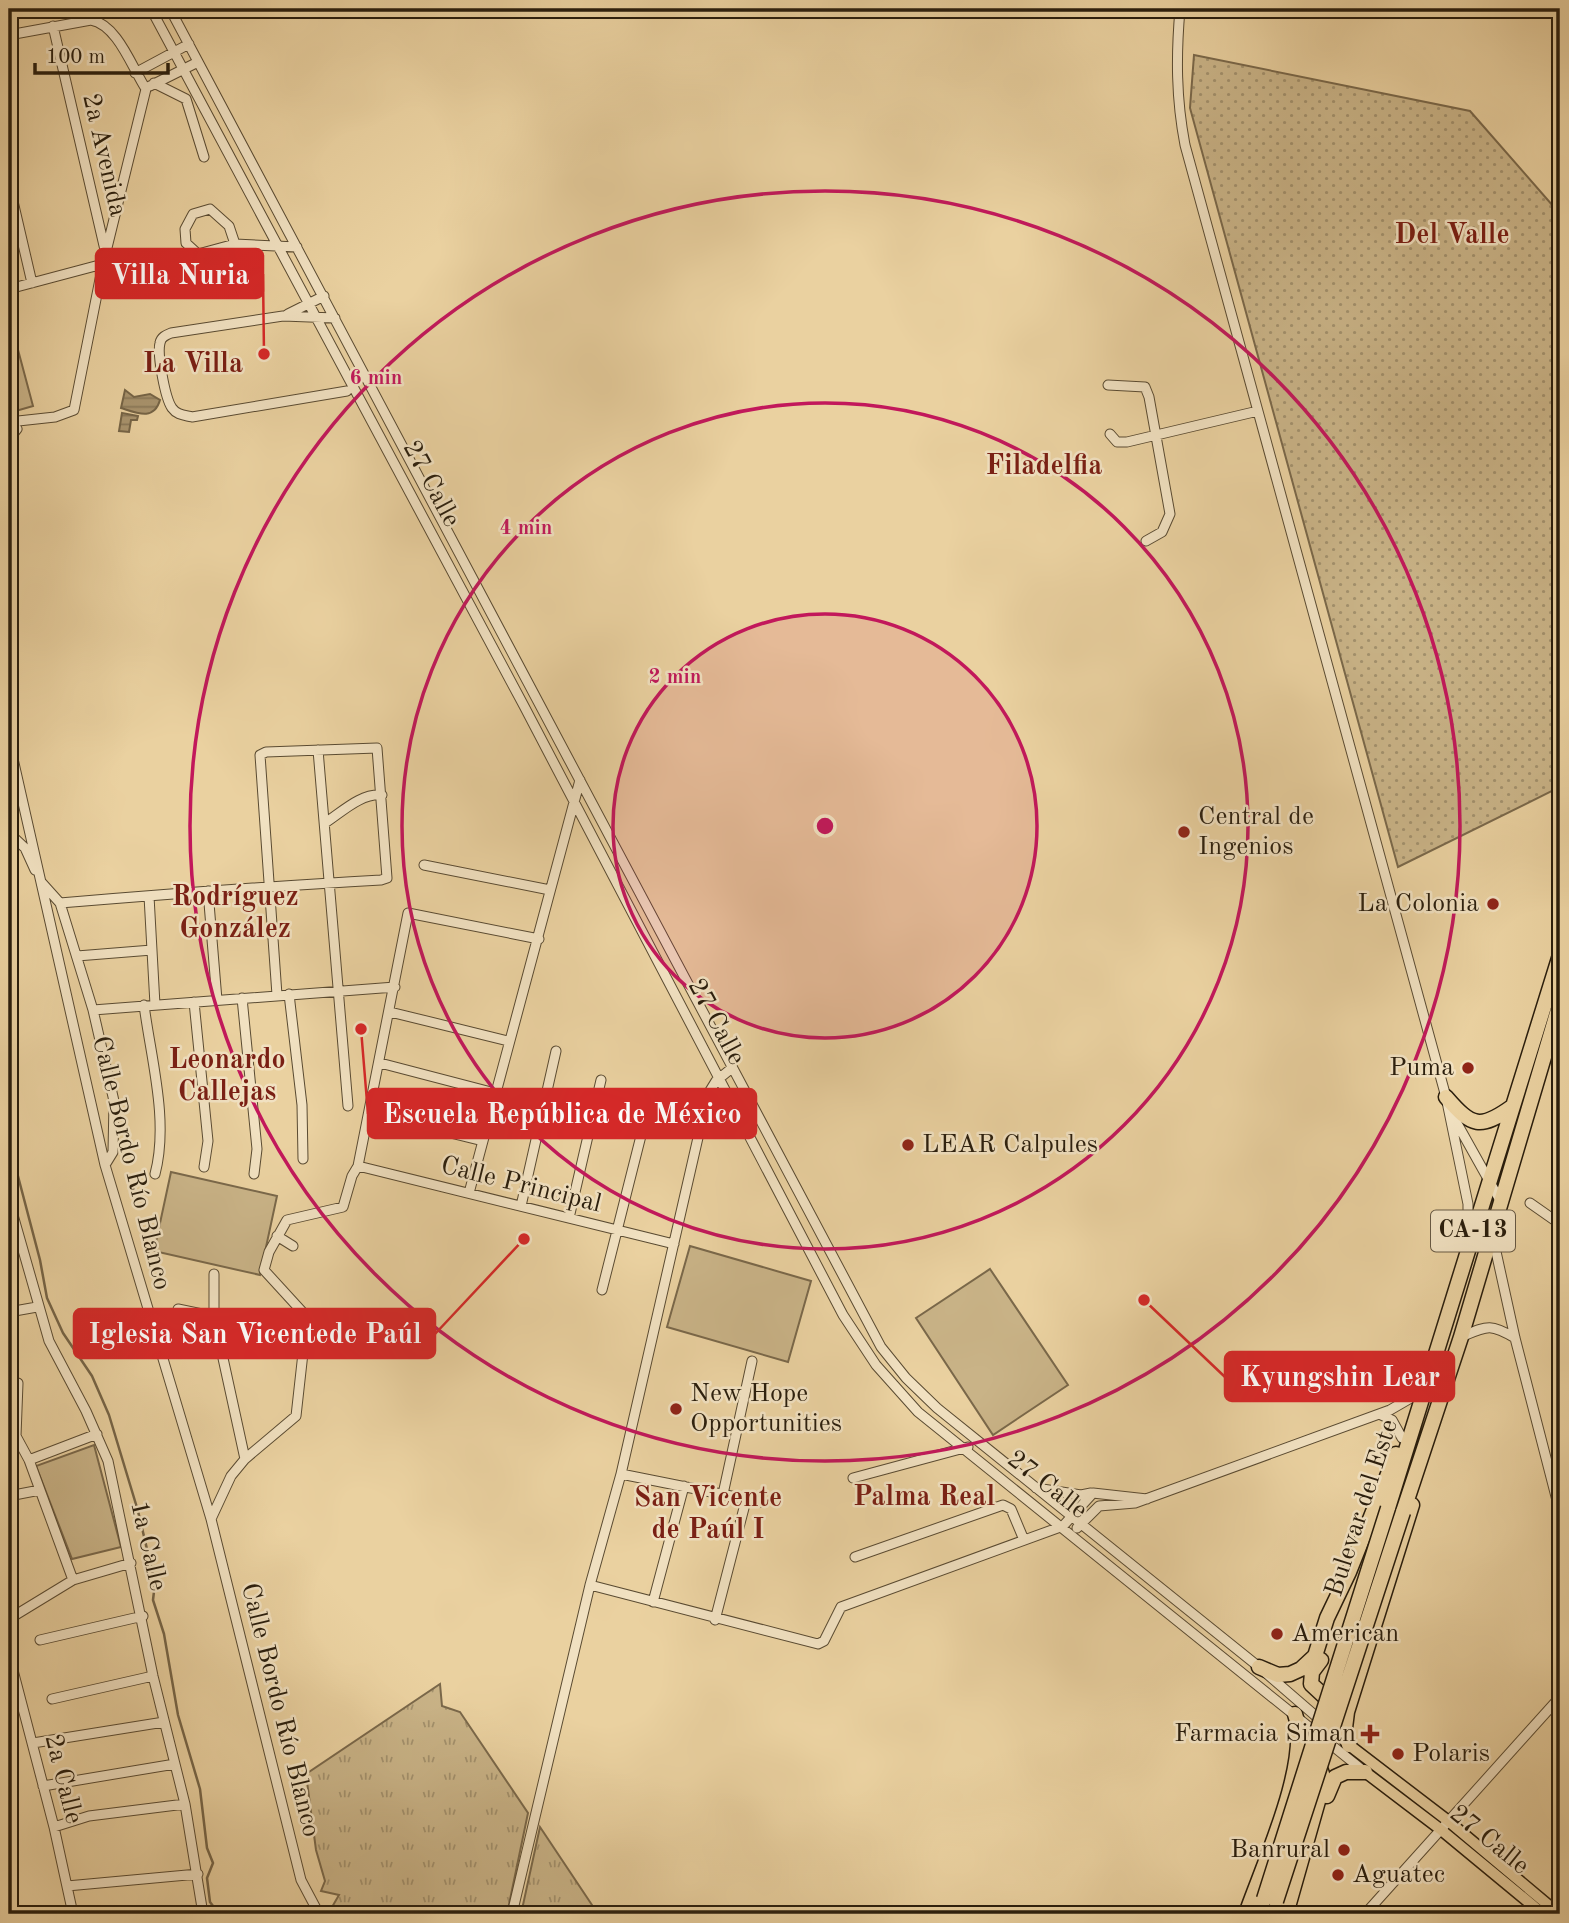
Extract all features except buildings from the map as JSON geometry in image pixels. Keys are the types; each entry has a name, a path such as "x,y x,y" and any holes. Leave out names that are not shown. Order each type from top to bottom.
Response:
{"highway":[{"name":"Bulevar del Este","path":"1271,1905 1467,1248 1560,955"},
{"name":"Bulevar del Este","path":"1259,1914 1271,1905 1445,1386 1560,1003"},
{"path":"1529,1109 1530,1086 1551,1012 1545,1006"},
{"path":"1448,1102 1478,1123 1497,1117 1513,1106"},
{"path":"1259,1667 1284,1675 1296,1672 1312,1661 1327,1618 1349,1572 1402,1437 1420,1384 1433,1363"},
{"path":"1349,1745 1345,1723 1417,1491 1445,1386"},
{"path":"1349,1572 1324,1654 1310,1680 1318,1693 1335,1698 1344,1695 1359,1678"},
{"path":"1246,1914 1294,1773 1300,1736 1295,1714"},
{"path":"1286,1914 1311,1833 1324,1776 1317,1767 1311,1765 1294,1773"},
{"path":"1311,1833 1335,1777 1346,1772 1365,1772"}],"main road":[{"name":"27 Calle","path":"1349,1745 1443,1824 1543,1914"},
{"name":"27 Calle","path":"1365,1772 1443,1824"},
{"path":"1443,1824 1559,1914"}],"street":[{"name":"27 Calle","path":"151,9 280,246 837,1304 865,1348 886,1378 918,1412 1063,1526 1365,1772"},
{"name":"27 Calle","path":"170,9 877,1340 901,1373 937,1408 1259,1667 1349,1745"},
{"path":"1180,9 1175,70 1177,106 1448,1102 1468,1204 1467,1248"},
{"path":"9,35 52,26 99,21 111,32 146,89"},
{"name":"2a Avenida","path":"52,26 106,252"},
{"path":"135,73 189,44"},
{"path":"10,421 55,417 74,410 103,264 146,89 198,62"},
{"path":"155,83 186,99 204,157"},
{"path":"9,184 32,283"},
{"path":"236,244 229,226 210,209 193,214 185,229 186,243 198,254 236,244 297,247"},
{"path":"9,289 103,264"},
{"path":"283,316 324,296"},
{"path":"335,317 283,316 184,329 162,338 159,345 165,389 173,408 181,415 192,417 347,391"},
{"path":"1108,385 1135,384 1145,387 1170,514 1162,532 1146,541"},
{"path":"1110,434 1117,442 1258,411"},
{"path":"9,439 17,429 10,421"},
{"path":"423,517 439,514"},
{"name":"Calle Bordo Río Blanco","path":"9,741 106,1165 211,1519 301,1880 319,1914"},
{"path":"60,903 208,891 269,887 330,883 387,878 382,794 376,748 260,755 269,887 277,995"},
{"path":"318,750 348,1106"},
{"path":"469,1193 580,780"},
{"path":"325,823 355,803 375,794 382,794"},
{"path":"9,833 25,848 41,882 60,903 93,1010 114,1101 113,1152 106,1165"},
{"path":"424,864 550,890"},
{"path":"208,891 217,1000"},
{"path":"149,896 155,1005"},
{"path":"211,1519 231,1476 246,1459 296,1416 306,1327 305,1314 264,1273 269,1252 287,1220 343,1207 352,1176 358,1166 408,913 539,939"},
{"path":"76,957 152,950"},
{"path":"93,1010 395,987"},
{"path":"289,994 302,1105 303,1159"},
{"path":"242,998 257,1149 254,1174"},
{"path":"194,1002 208,1141 204,1167"},
{"path":"145,1005 160,1134 160,1156 155,1174"},
{"path":"390,1012 508,1041"},
{"path":"522,1206 556,1051"},
{"path":"380,1063 495,1093"},
{"path":"512,1914 590,1585 621,1474 708,1094 719,1078 732,1068"},
{"path":"569,1218 601,1080"},
{"path":"1448,1102 1502,1202"},
{"path":"602,1290 647,1112"},
{"path":"369,1113 483,1141"},
{"name":"Calle Principal","path":"358,1166 674,1244"},
{"name":"1a Calle","path":"9,1200 37,1307 49,1341 108,1461 143,1616 153,1676 185,1804 203,1913"},
{"path":"1530,1203 1560,1224"},
{"path":"1492,1233 1515,1338 1560,1512"},
{"path":"277,1236 293,1246"},
{"path":"214,1274 214,1317 246,1459"},
{"path":"9,1312 37,1307"},
{"path":"178,1309 260,1326 306,1327"},
{"path":"1461,1337 1484,1327 1494,1326 1515,1338"},
{"path":"865,1348 877,1340"},
{"path":"723,1494 752,1361"},
{"path":"886,1378 901,1373"},
{"path":"18,1383 16,1436 29,1460 73,1580"},
{"path":"1072,1534 1099,1506 1126,1505 1147,1499 1379,1414 1406,1401 1420,1384"},
{"path":"1379,1414 1392,1420 1402,1437"},
{"path":"29,1460 97,1434"},
{"path":"853,1478 980,1444"},
{"path":"621,1474 761,1502"},
{"path":"653,1602 684,1486"},
{"path":"1035,1488 1081,1495 1093,1493 1147,1499"},
{"path":"9,1496 40,1490"},
{"path":"590,1585 818,1644 824,1641 841,1607 1063,1526 1093,1493"},
{"path":"855,1557 1003,1505 1011,1509 1024,1540"},
{"path":"715,1619 744,1508"},
{"path":"9,1619 73,1580 131,1563"},
{"path":"40,1640 143,1616"},
{"name":"2a Calle","path":"9,1655 54,1827 73,1914"},
{"path":"52,1699 153,1676"},
{"path":"1365,1914 1443,1824 1560,1698"},
{"path":"33,1743 164,1722"},
{"path":"43,1786 174,1764"},
{"path":"54,1827 89,1816 185,1804"},
{"path":"67,1886 198,1874"},
{"path":"175,1914 203,1913"}],"green space":[{"path":"1194,55 1470,111 1560,214 1560,787 1398,867 1190,108"},
{"path":"9,316 33,406 9,413"},
{"path":"171,1172 277,1196 260,1275 154,1251"},
{"path":"690,1246 811,1281 788,1362 667,1327"},
{"path":"990,1269 1068,1385 993,1435 916,1318"},
{"path":"94,1445 121,1547 72,1559 36,1466"},
{"path":"440,1684 442,1706 460,1712 528,1813 507,1914 328,1914 339,1895 321,1891 325,1881 316,1850 306,1774"},
{"path":"540,1827 598,1914 521,1914"}],"shaded area":[{"path":"125,390 134,397 150,394 160,400 154,411 144,414 133,412 121,408"},
{"path":"122,413 138,416 137,420 131,420 129,432 119,431"}],"waterway":[{"path":"9,1142 40,1260 47,1298 63,1333 92,1376 109,1415 138,1511 155,1583 153,1600 164,1634 178,1715 200,1789 207,1848 213,1863 207,1878 210,1902 219,1914"}],"place":[{"name":"Villa Nuria","path":"264,354"},
{"name":"Central de Ingenios","path":"1184,832"},
{"name":"La Colonia","path":"1493,904"},
{"name":"Escuela República de México","path":"361,1029"},
{"name":"Puma","path":"1468,1068"},
{"name":"LEAR Calpules","path":"908,1145"},
{"name":"Iglesia San Vicentede Paúl","path":"524,1239"},
{"name":"Kyungshin Lear","path":"1144,1300"},
{"name":"New Hope Opportunities","path":"676,1409"},
{"name":"American","path":"1277,1634"},
{"name":"Farmacia Siman","path":"1370,1734"},
{"name":"Polaris","path":"1398,1754"},
{"name":"Banrural","path":"1344,1850"},
{"name":"Aguatec","path":"1338,1875"}],"district":[{"name":"Del Valle","path":"1452,236"},
{"name":"La Villa","path":"193,365"},
{"name":"Filadelfia","path":"1044,467"},
{"name":"Rodríguez González","path":"235,914"},
{"name":"Leonardo Callejas","path":"227,1077"},
{"name":"Palma Real","path":"924,1498"},
{"name":"San Vicente de Paúl I","path":"708,1515"}]}
